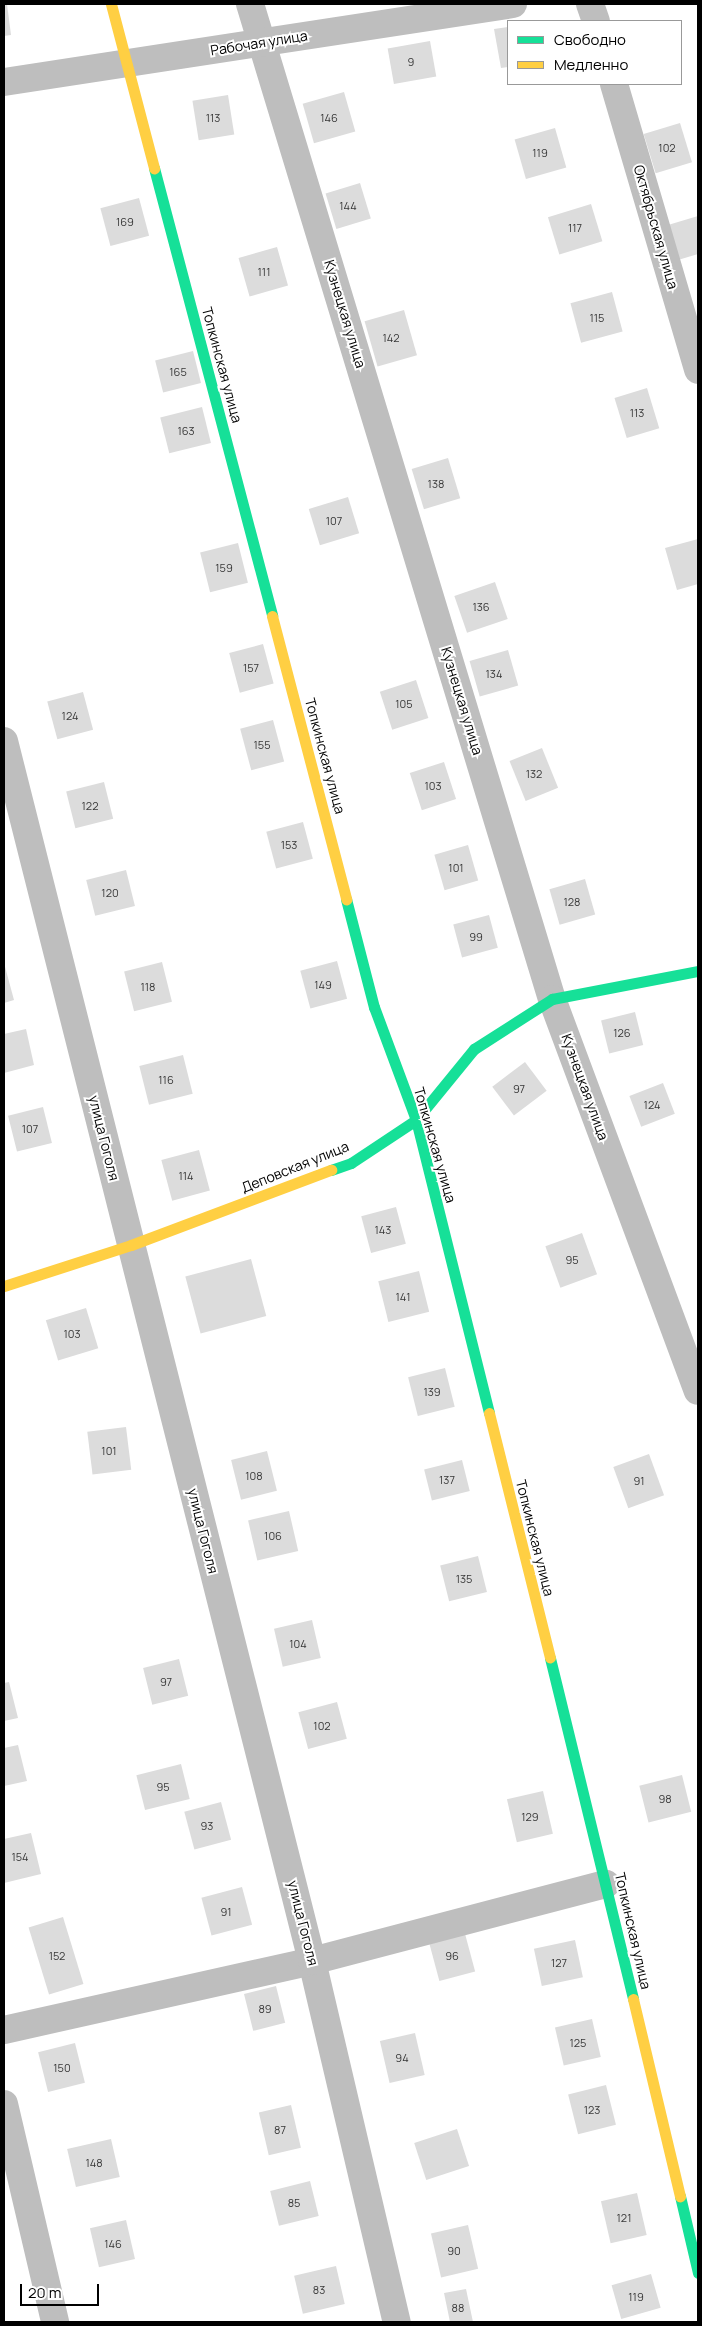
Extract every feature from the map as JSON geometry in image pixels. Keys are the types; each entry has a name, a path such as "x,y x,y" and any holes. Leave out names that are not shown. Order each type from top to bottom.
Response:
{"street":[{"name":"Топкинская улица","path":"111,4 374,1006 416,1120 606,1884 698,2273"},
{"name":"Кузнецкая улица","path":"250,4 264,43 552,999 698,1391"},
{"name":"Рабочая улица","path":"4,82 513,4"},
{"path":"590,4 596,20"},
{"name":"Октябрьская улица","path":"614,85 698,370"},
{"name":"улица Гоголя","path":"4,741 312,1961 397,2322"},
{"name":"Деповская улица","path":"4,1286 131,1245 351,1163 416,1120 474,1049 552,999 698,971"},
{"path":"4,2030 312,1961 606,1884"},
{"path":"4,2104 55,2322"}],"building":[{"path":"4,4 7,4 11,35 4,36"},
{"path":"507,27 507,67 501,68 494,29"},
{"path":"430,41 436,76 394,84 388,48"},
{"path":"344,92 355,131 314,143 303,104"},
{"path":"228,95 234,135 199,140 192,101"},
{"path":"680,123 692,162 656,173 644,134"},
{"path":"555,128 566,167 526,179 515,140"},
{"path":"360,183 371,218 336,229 326,194"},
{"path":"139,198 149,236 110,246 100,208"},
{"path":"591,204 602,241 559,254 548,217"},
{"path":"698,216 698,254 678,260 668,225"},
{"path":"277,247 288,285 250,296 239,258"},
{"path":"612,292 623,332 581,343 570,303"},
{"path":"404,310 417,355 378,366 365,321"},
{"path":"193,351 201,383 163,392 155,360"},
{"path":"647,388 659,428 627,438 614,398"},
{"path":"202,407 211,443 169,453 160,417"},
{"path":"448,458 460,498 424,509 412,469"},
{"path":"348,497 359,533 320,545 309,509"},
{"path":"698,539 698,584 677,590 665,548"},
{"path":"238,543 248,583 210,592 200,552"},
{"path":"495,582 508,619 467,633 454,596"},
{"path":"263,644 274,684 240,693 229,653"},
{"path":"508,650 518,686 480,697 470,661"},
{"path":"416,680 428,718 392,730 380,692"},
{"path":"83,692 93,730 57,739 47,702"},
{"path":"273,720 284,762 251,770 240,729"},
{"path":"542,748 558,788 526,801 510,761"},
{"path":"444,762 456,799 422,810 410,773"},
{"path":"104,782 113,819 75,828 66,791"},
{"path":"303,822 313,859 276,869 266,832"},
{"path":"468,845 478,881 445,890 434,855"},
{"path":"126,870 135,906 95,916 86,880"},
{"path":"585,879 595,915 560,925 549,889"},
{"path":"489,915 498,948 462,957 453,925"},
{"path":"337,961 347,999 310,1009 300,971"},
{"path":"162,962 172,1002 134,1011 124,971"},
{"path":"4,963 14,1000 4,1003"},
{"path":"635,1012 643,1045 609,1053 601,1020"},
{"path":"26,1029 34,1065 4,1073 4,1034"},
{"path":"183,1055 193,1094 149,1105 139,1066"},
{"path":"525,1062 547,1091 514,1115 492,1087"},
{"path":"663,1083 675,1114 641,1127 629,1096"},
{"path":"43,1107 52,1143 17,1152 8,1116"},
{"path":"199,1150 210,1191 172,1201 161,1160"},
{"path":"396,1207 406,1244 371,1253 361,1216"},
{"path":"582,1233 597,1274 560,1288 545,1246"},
{"path":"251,1259 266,1316 201,1334 185,1277"},
{"path":"419,1271 429,1312 388,1322 378,1281"},
{"path":"86,1308 98,1348 58,1360 46,1320"},
{"path":"445,1368 455,1407 418,1416 408,1377"},
{"path":"126,1427 131,1470 93,1474 87,1432"},
{"path":"267,1451 277,1491 241,1500 231,1460"},
{"path":"649,1454 664,1495 628,1508 613,1467"},
{"path":"462,1460 470,1491 432,1500 424,1469"},
{"path":"289,1511 298,1551 257,1560 248,1520"},
{"path":"478,1556 487,1592 449,1601 440,1565"},
{"path":"312,1620 321,1658 283,1667 274,1629"},
{"path":"179,1659 188,1696 152,1705 143,1668"},
{"path":"9,1682 18,1718 4,1721 4,1683"},
{"path":"337,1702 347,1739 308,1749 298,1712"},
{"path":"18,1745 27,1781 4,1786 4,1748"},
{"path":"181,1764 190,1799 145,1810 136,1775"},
{"path":"682,1775 691,1812 649,1823 639,1786"},
{"path":"543,1791 553,1834 517,1842 507,1799"},
{"path":"221,1802 231,1840 194,1850 184,1812"},
{"path":"31,1833 41,1874 4,1883 4,1839"},
{"path":"242,1887 252,1925 212,1936 201,1898"},
{"path":"63,1917 83,1984 49,1994 29,1928"},
{"path":"464,1930 475,1972 439,1981 428,1940"},
{"path":"575,1940 583,1977 542,1986 534,1949"},
{"path":"276,1986 285,2023 253,2031 244,1994"},
{"path":"592,2019 601,2057 564,2066 555,2028"},
{"path":"415,2033 425,2075 390,2083 380,2041"},
{"path":"75,2043 85,2083 48,2092 38,2052"},
{"path":"606,2085 616,2125 578,2134 568,2094"},
{"path":"291,2105 301,2148 269,2155 259,2112"},
{"path":"457,2129 469,2166 426,2180 414,2143"},
{"path":"111,2139 120,2177 76,2187 67,2149"},
{"path":"310,2181 319,2216 279,2226 270,2191"},
{"path":"637,2193 647,2235 611,2243 601,2201"},
{"path":"126,2220 135,2259 99,2267 90,2228"},
{"path":"468,2225 478,2269 441,2277 431,2234"},
{"path":"336,2266 345,2304 303,2314 294,2276"},
{"path":"651,2274 661,2308 621,2319 612,2285"},
{"path":"466,2289 473,2322 450,2322 444,2293"}],"traffic: fast":[{"path":"154,168 272,616"},
{"path":"346,899 374,1007 416,1120 489,1413"},
{"path":"331,1170 351,1163 416,1120 474,1049 552,999 698,971"},
{"path":"550,1658 633,1999"},
{"path":"680,2196 698,2273"}],"traffic: slow":[{"path":"111,4 154,168"},
{"path":"272,616 346,899"},
{"path":"4,1286 131,1245 331,1170"},
{"path":"489,1413 550,1658"},
{"path":"633,1999 680,2196"}]}
